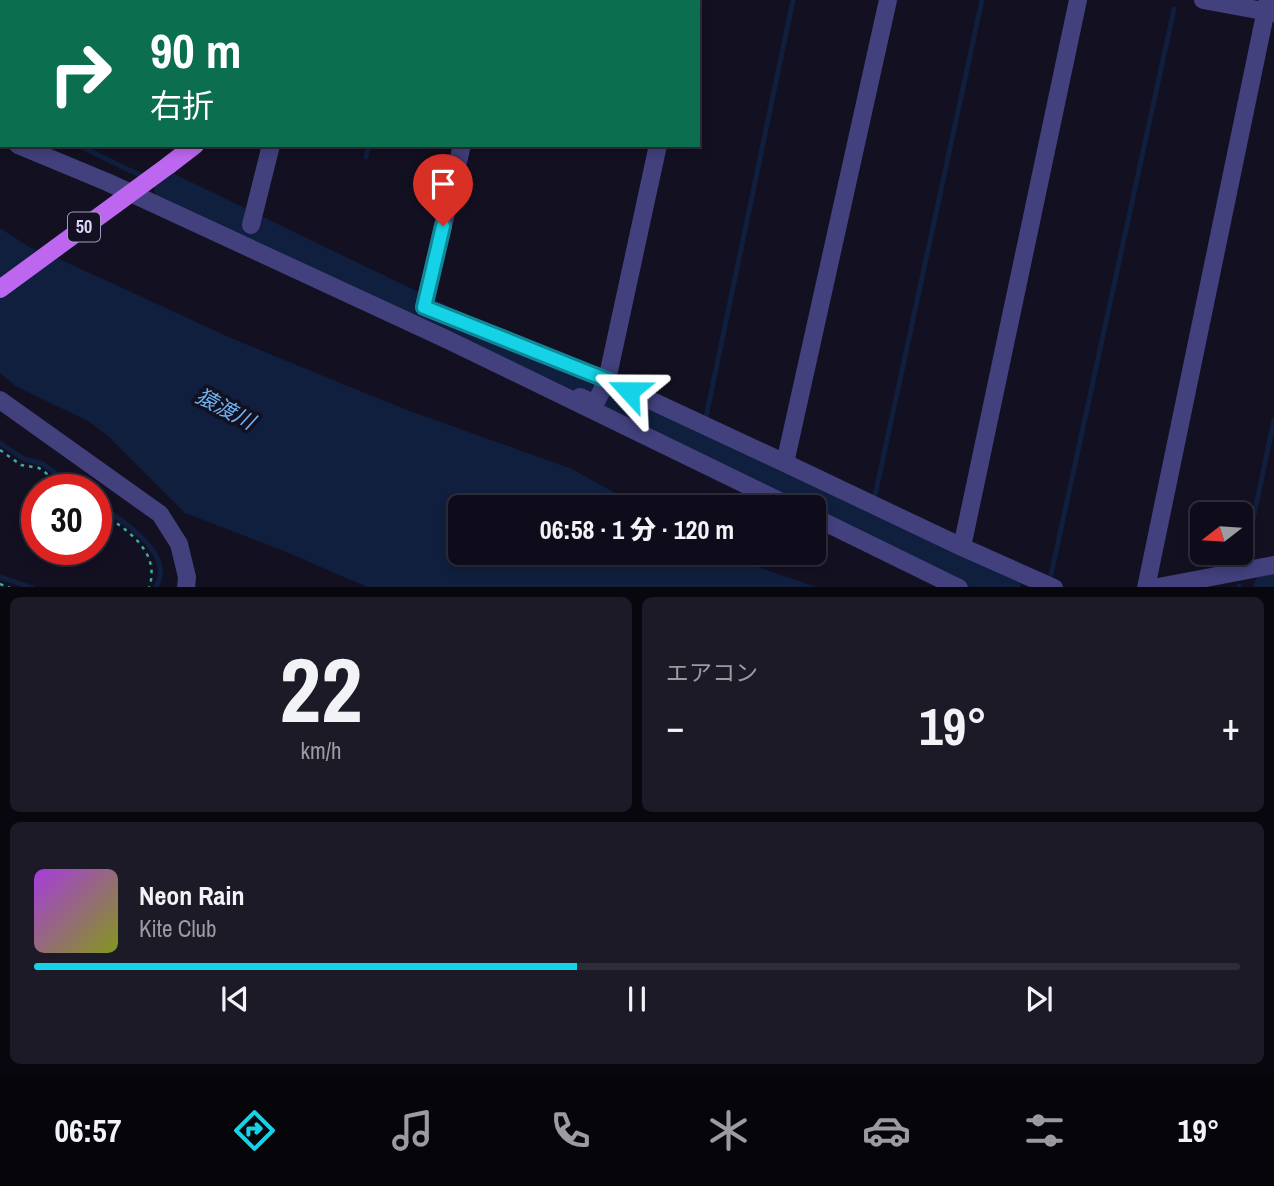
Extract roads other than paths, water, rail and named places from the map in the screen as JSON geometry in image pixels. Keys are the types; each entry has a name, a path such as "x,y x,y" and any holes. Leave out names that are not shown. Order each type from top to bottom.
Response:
{"main road":[{"name":"50","path":"0,289 192,147"}],"street":[{"path":"785,463 888,0"},
{"path":"962,547 1078,0"},
{"path":"1146,587 1269,8 1203,0"},
{"path":"23,147 107,182 446,339 766,495"},
{"path":"251,225 270,147"},
{"path":"462,147 424,307 607,381 1046,584"},
{"path":"522,376 537,376 595,404 607,381 658,147"},
{"path":"0,400 160,514 179,544 187,577 186,587"},
{"path":"826,523 959,587"},
{"path":"1153,587 1274,565"}],"water":[{"name":"猿渡川","path":"0,228 29,247 231,338 410,411 572,469 619,495 448,495 448,565 752,565 816,587 367,587 185,513 108,436 88,421 17,387 0,373"}],"waterway":[{"path":"701,441 793,0"},
{"path":"874,500 982,0"},
{"path":"1049,584 1174,9"},
{"path":"82,147 169,188"},
{"path":"366,157 368,147"},
{"path":"169,188 1004,587"},
{"path":"1253,520 1274,420"},
{"path":"0,443 24,459 43,464 56,474"},
{"path":"869,522 872,509"},
{"path":"112,514 138,534 155,554 160,566 156,587"},
{"path":"0,577 30,587"}]}
